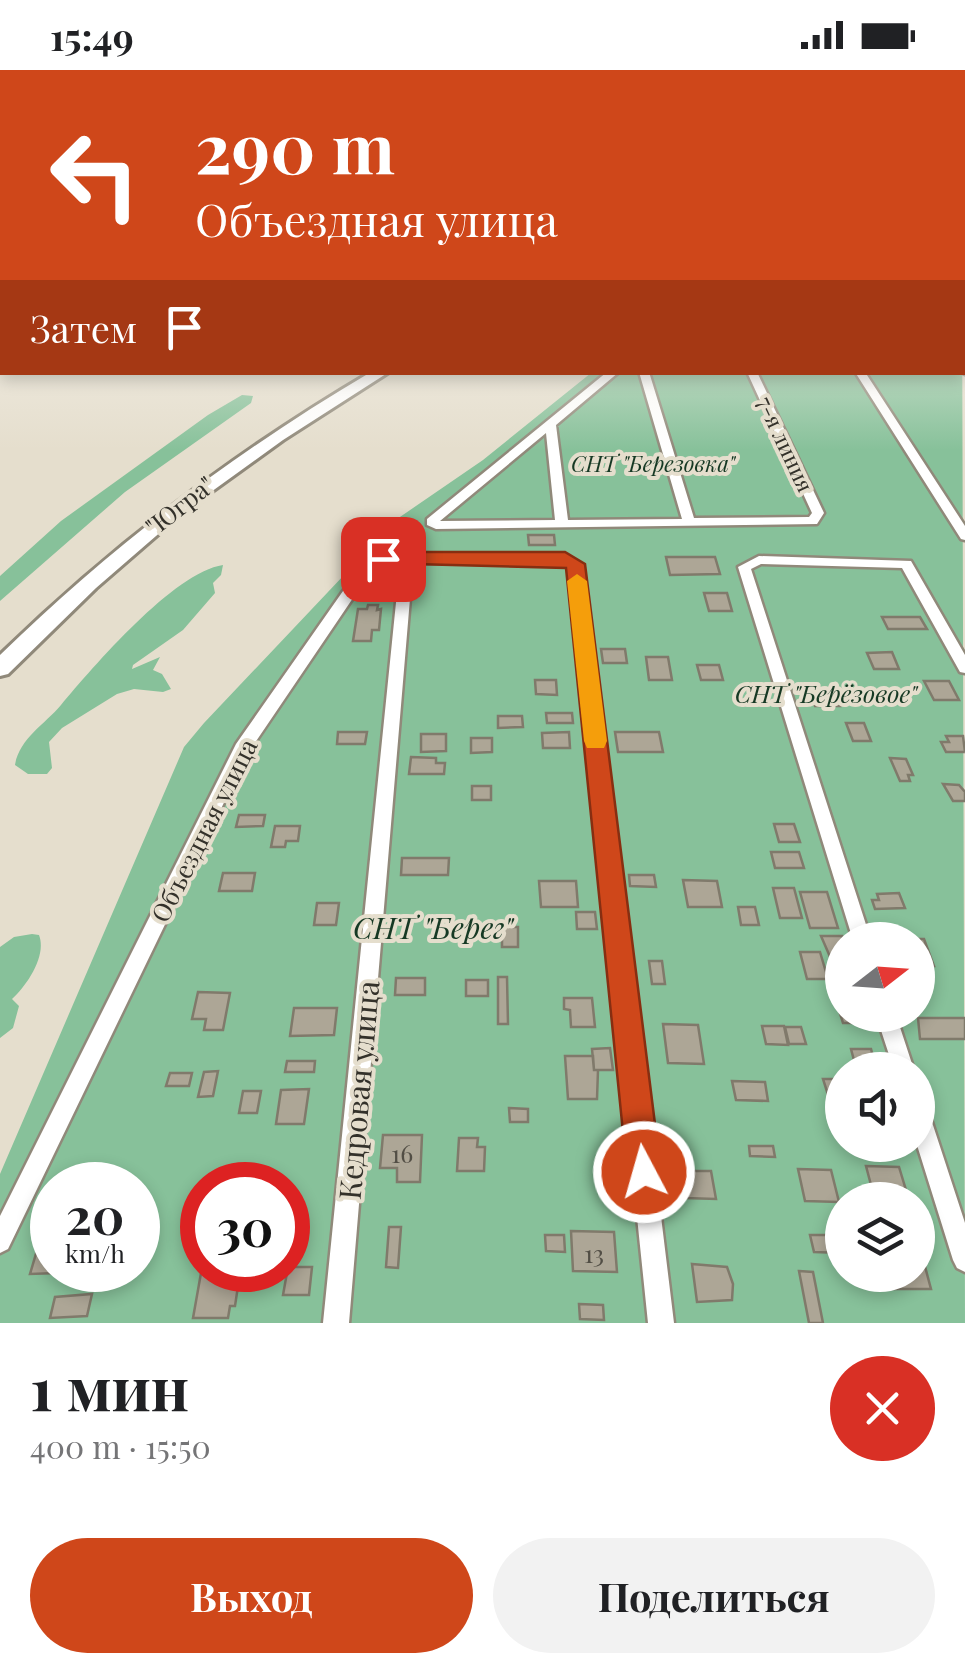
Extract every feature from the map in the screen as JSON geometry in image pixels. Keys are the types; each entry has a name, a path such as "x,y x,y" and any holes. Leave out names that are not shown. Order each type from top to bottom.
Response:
{"highway":[{"name":"\"Югра\"","path":"0,668 82,587 162,518 270,440 377,375"}],"street":[{"path":"610,375 431,522 690,523 645,375"},
{"name":"7-я линия","path":"690,523 809,522 818,517 753,375"},
{"path":"862,375 965,536"},
{"path":"551,425 562,524"},
{"name":"Объездная улица","path":"0,1241 242,749 369,564 407,559 573,562 661,1323"},
{"name":"Кедровая улица","path":"336,1323 407,559"},
{"path":"856,922 743,572 747,563 759,560 906,564 965,668"},
{"path":"934,1162 965,1260"}],"green space":[{"name":"СНТ \"Берег\"","path":"589,375 962,375 965,1323 0,1323 0,1174 184,747 397,519 483,460"},
{"path":"242,395 253,396 251,403 125,492 0,601 0,576 61,521 208,415"},
{"path":"223,565 221,575 213,583 215,593 183,630 133,665 132,669 160,657 153,670 162,674 171,689 134,689 117,694 62,728 49,742 52,768 47,774 28,774 15,765 27,740 136,623 182,584"},
{"path":"39,935 41,943 38,961 12,999 19,1006 13,1028 0,1038 0,947 14,937"}],"building":[{"path":"528,535 554,535 555,545 529,545"},
{"path":"666,557 715,557 720,574 670,575"},
{"path":"704,593 727,593 732,611 709,611"},
{"path":"368,605 381,609 379,630 372,630 371,641 353,641 358,609 367,609"},
{"path":"882,617 920,617 927,629 888,629"},
{"path":"601,649 625,649 627,663 603,663"},
{"path":"892,652 899,669 874,669 867,653"},
{"path":"646,657 668,657 672,680 649,680"},
{"path":"697,665 719,665 723,680 701,680"},
{"path":"535,680 556,680 557,695 536,694"},
{"path":"924,681 949,681 959,700 934,700"},
{"path":"810,691 834,691 840,706 815,706"},
{"path":"546,713 572,713 573,723 547,723"},
{"path":"498,716 522,716 523,727 498,728"},
{"path":"846,723 864,723 871,741 853,741"},
{"path":"338,732 367,732 365,744 337,744"},
{"path":"569,732 570,748 543,748 542,733"},
{"path":"615,732 659,732 663,752 618,752"},
{"path":"421,734 446,734 446,751 421,752"},
{"path":"946,736 963,736 965,752 946,752 941,742 949,742"},
{"path":"471,738 492,738 492,752 471,753"},
{"path":"411,757 436,758 436,763 445,763 444,774 409,774"},
{"path":"890,758 906,759 913,775 908,775 910,781 900,781"},
{"path":"943,784 959,785 965,792 965,801 953,801"},
{"path":"472,786 491,786 491,800 472,800"},
{"path":"239,815 265,815 263,826 236,827"},
{"path":"774,824 794,824 800,842 779,842"},
{"path":"275,826 300,826 298,841 286,841 285,847 271,847"},
{"path":"771,852 799,852 804,868 775,868"},
{"path":"402,858 449,858 448,875 401,875"},
{"path":"223,873 255,873 252,891 219,891"},
{"path":"629,875 654,875 656,887 630,886"},
{"path":"683,880 717,881 722,907 688,907"},
{"path":"539,881 576,881 578,907 541,907"},
{"path":"773,888 794,888 802,918 780,918"},
{"path":"800,892 827,892 836,922 825,922 825,928 810,928"},
{"path":"899,893 905,908 875,909 872,900 879,900 877,894"},
{"path":"317,903 339,903 336,925 314,925"},
{"path":"738,907 755,907 759,925 741,925"},
{"path":"576,912 595,912 597,929 577,929"},
{"path":"502,927 518,927 518,947 502,947"},
{"path":"800,952 820,952 825,979 807,979"},
{"path":"649,961 662,961 665,984 652,984"},
{"path":"498,977 507,977 508,1024 498,1024"},
{"path":"396,978 425,978 425,995 395,995"},
{"path":"466,980 488,980 488,996 466,996"},
{"path":"198,992 230,993 223,1030 204,1030 206,1019 192,1019"},
{"path":"564,998 592,998 595,1027 571,1027 570,1010 564,1009"},
{"path":"294,1008 337,1008 334,1035 290,1036"},
{"path":"935,1018 965,1018 965,1039 920,1039 919,1032 935,1032"},
{"path":"663,1024 698,1025 704,1064 668,1063"},
{"path":"762,1026 784,1026 788,1045 766,1044"},
{"path":"785,1027 801,1027 806,1044 789,1044"},
{"path":"610,1048 613,1070 594,1070 592,1049"},
{"path":"565,1056 593,1056 594,1070 598,1070 597,1099 568,1099"},
{"path":"287,1061 315,1061 314,1072 285,1072"},
{"path":"218,1071 213,1096 198,1097 204,1072"},
{"path":"170,1073 192,1073 189,1086 166,1086"},
{"path":"732,1081 765,1082 768,1101 736,1100"},
{"path":"309,1089 304,1124 276,1124 281,1090"},
{"path":"243,1091 261,1091 257,1113 239,1113"},
{"path":"509,1108 528,1109 528,1122 510,1122"},
{"path":"383,1135 422,1135 420,1182 397,1182 397,1168 380,1168"},
{"path":"459,1138 478,1138 477,1147 485,1147 484,1171 457,1171"},
{"path":"749,1146 773,1146 775,1157 750,1156"},
{"path":"866,1166 899,1167 904,1182 870,1182"},
{"path":"798,1169 831,1170 834,1182 825,1182 825,1202 805,1201"},
{"path":"682,1171 711,1171 716,1199 685,1198"},
{"path":"389,1227 401,1227 398,1268 386,1267"},
{"path":"571,1231 614,1232 617,1272 573,1271"},
{"path":"545,1235 564,1235 565,1252 546,1251"},
{"path":"810,1235 825,1235 825,1252 814,1252"},
{"path":"692,1264 727,1267 733,1284 732,1300 697,1302"},
{"path":"799,1271 813,1272 823,1323 809,1323"},
{"path":"198,1292 237,1292 228,1318 193,1318"},
{"path":"284,1292 309,1292 309,1295 283,1295"},
{"path":"92,1294 87,1316 50,1318 55,1297"},
{"path":"579,1304 603,1305 604,1320 580,1319"}],"slow traffic":[{"path":"577,581 596,741"}],"route":[{"path":"383,559 565,559 575,564 644,1172"}],"park label":[{"name":"СНТ \"Березовка\"","path":"653,463"},
{"name":"СНТ \"Берёзовое\"","path":"826,692"}]}
